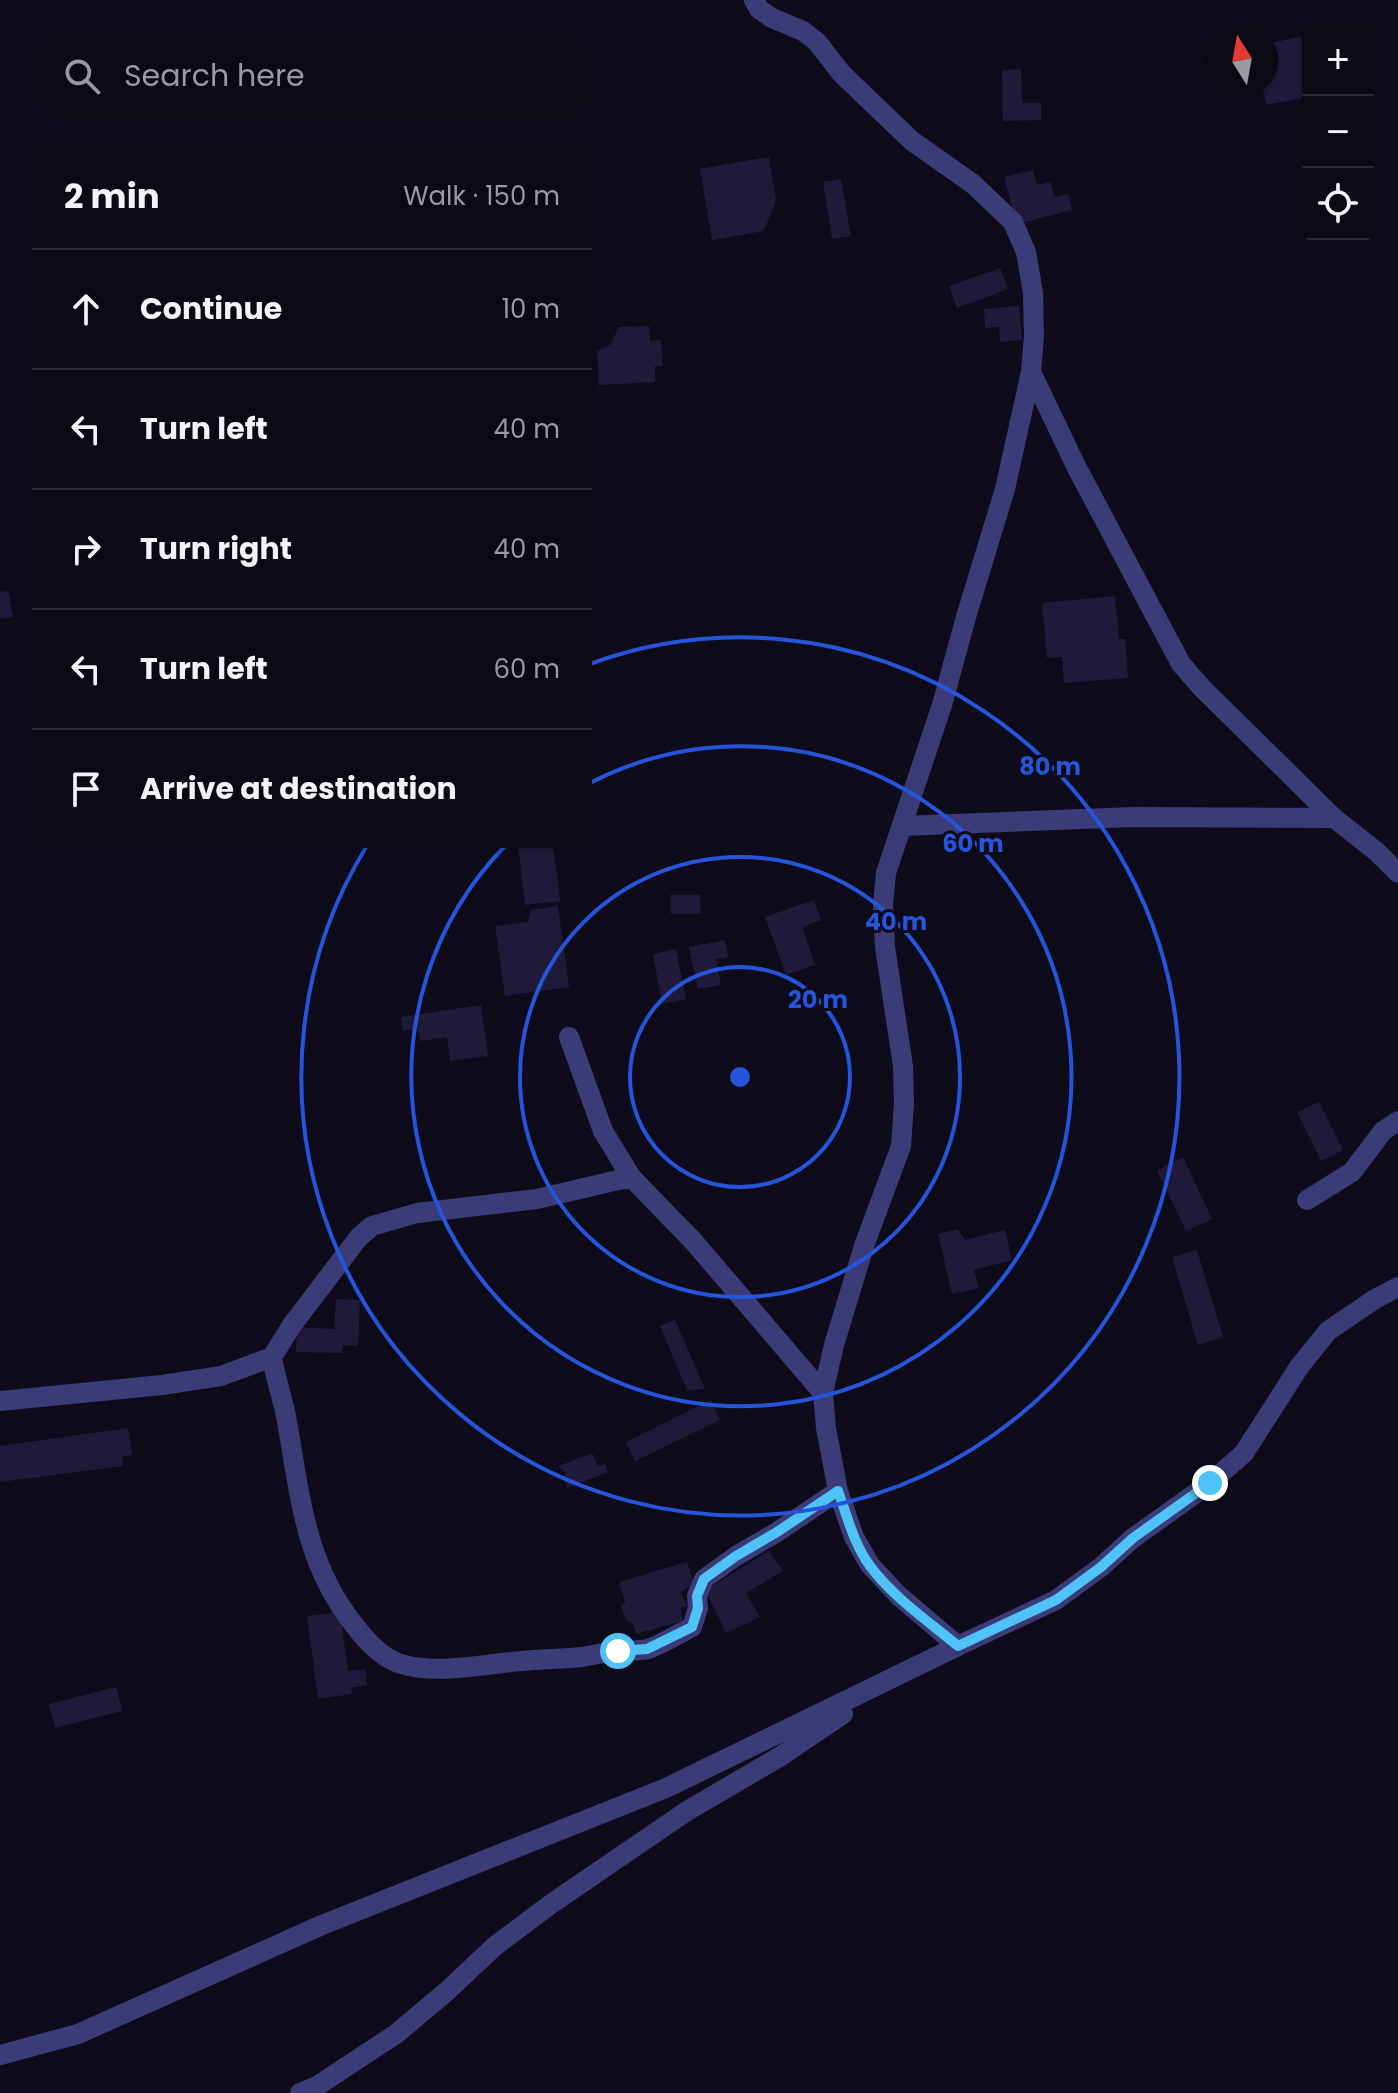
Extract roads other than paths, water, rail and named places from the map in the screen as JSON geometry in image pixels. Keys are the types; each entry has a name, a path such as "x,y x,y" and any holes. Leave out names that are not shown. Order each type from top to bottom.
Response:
{"street":[{"path":"754,0 759,9 772,18 803,31 817,42 842,74 912,141 973,184 1013,222 1026,252 1033,293 1031,372 1005,489 942,705 886,873 883,904 885,947 903,1066 901,1146 864,1246 823,1393 838,1491 854,1537 870,1565 899,1596 958,1646"},
{"path":"1031,372 1077,468 1181,664 1334,818 1398,873"},
{"path":"902,826 1134,817 1334,818"},
{"path":"569,1037 603,1131 631,1177 694,1242 823,1393"},
{"path":"1307,1200 1352,1172 1383,1131 1398,1121"},
{"path":"0,1401 221,1376 272,1357 292,1325 359,1237 372,1226 417,1213 537,1199 631,1177"},
{"path":"0,2055 78,2034 322,1925 666,1788 1056,1600 1101,1567 1133,1538 1210,1483 1244,1453 1299,1367 1328,1331 1398,1287"},
{"path":"272,1357 305,1526 332,1596 366,1640 381,1653 399,1663 423,1669 450,1669 647,1649 692,1627 698,1608 697,1596 704,1579 838,1491"},
{"path":"300,2093 317,2086 396,2034 495,1946 551,1904 687,1811 781,1756 862,1701 931,1660"}]}
